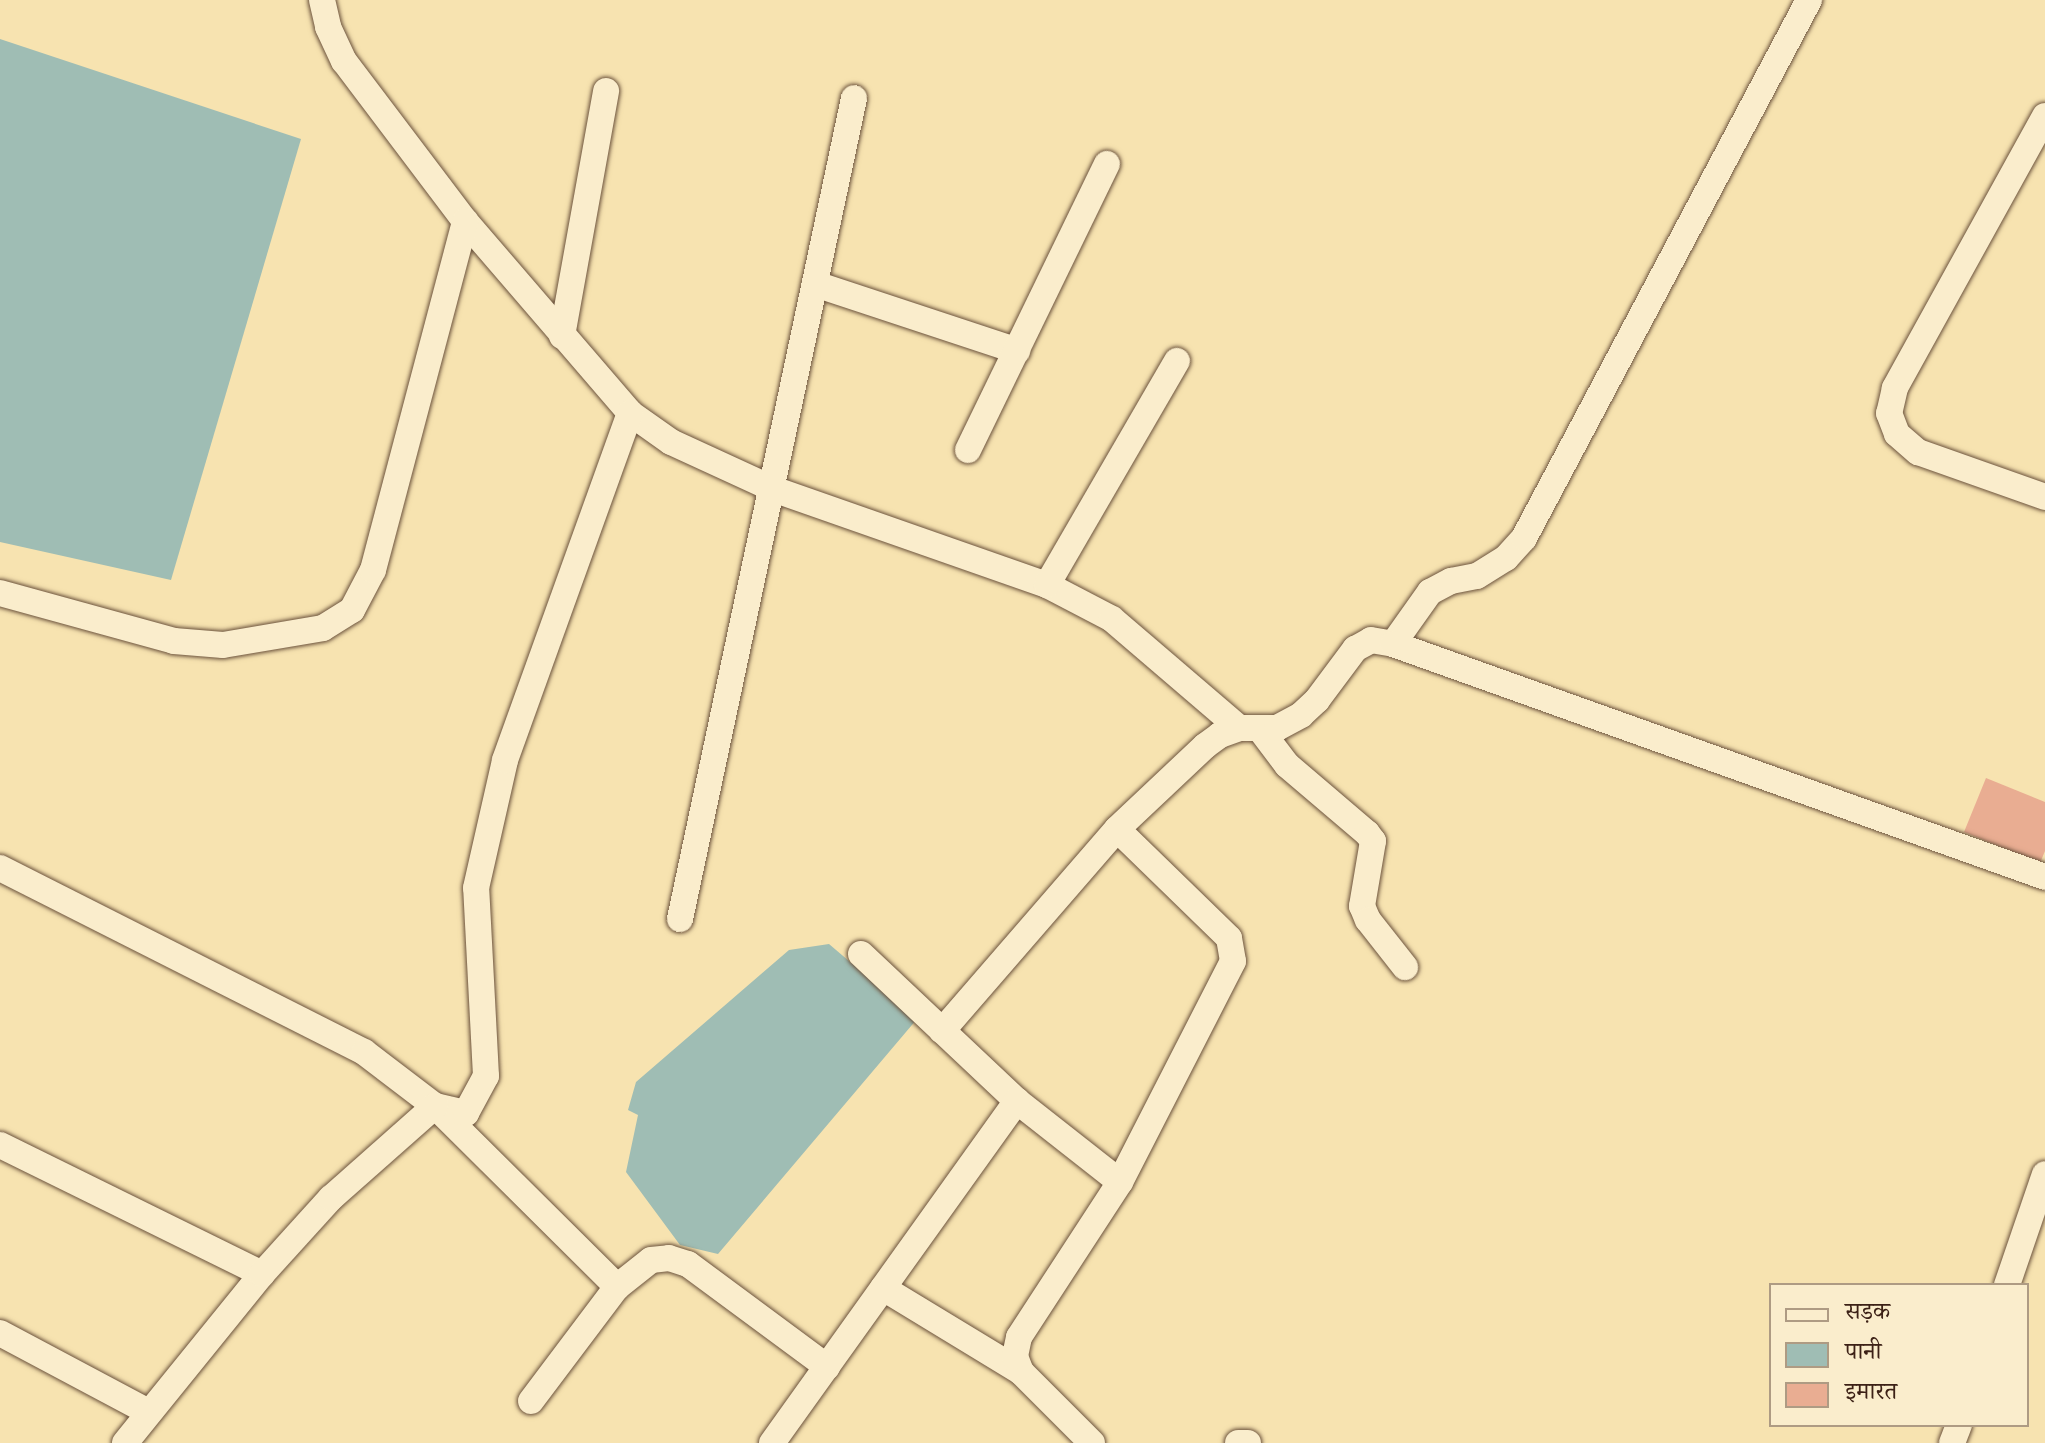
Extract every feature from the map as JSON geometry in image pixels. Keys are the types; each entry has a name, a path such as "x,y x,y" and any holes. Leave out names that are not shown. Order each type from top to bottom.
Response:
{"street":[{"path":"322,0 328,27 344,61 465,221 630,413 671,442 773,489 1047,585 1112,619 1249,728 1367,833 1373,841 1362,906 1368,920 1405,967"},
{"path":"1393,644 1430,592 1451,581 1477,576 1506,558 1524,538 1809,0"},
{"path":"562,336 606,91"},
{"path":"680,919 854,98"},
{"path":"2045,116 1895,388 1889,413 1897,434 1918,452 2045,497"},
{"path":"968,450 1107,164"},
{"path":"0,593 174,641 223,645 323,628 352,610 373,570 465,221"},
{"path":"815,284 1017,351"},
{"path":"1047,585 1177,361"},
{"path":"435,1106 466,1113 486,1076 476,888 505,760 630,413"},
{"path":"942,1031 1117,829 1205,746 1220,735 1249,728 1277,728 1301,715 1364,642 1393,644 2045,876"},
{"path":"1021,1372 1015,1356 1019,1337 1120,1182 1233,961 1229,938 1117,829"},
{"path":"0,868 364,1052 435,1106 617,1287"},
{"path":"861,954 1017,1101 1120,1182"},
{"path":"772,1443 1017,1101"},
{"path":"125,1443 147,1411 262,1274 331,1198 435,1106"},
{"path":"0,1145 262,1274"},
{"path":"2008,1283 2045,1174"},
{"path":"531,1401 617,1287 651,1260 669,1258 688,1264 827,1367"},
{"path":"883,1288 1021,1372 1092,1443"},
{"path":"0,1333 147,1411"},
{"path":"1238,1443 1248,1443"}],"water":[{"path":"0,39 301,139 171,580 0,542"},
{"path":"829,944 917,1019 718,1254 680,1245 626,1172 638,1115 628,1110 636,1082 789,950"}],"building":[{"path":"1986,778 2045,802 2045,851 2040,863 1964,832"}]}
